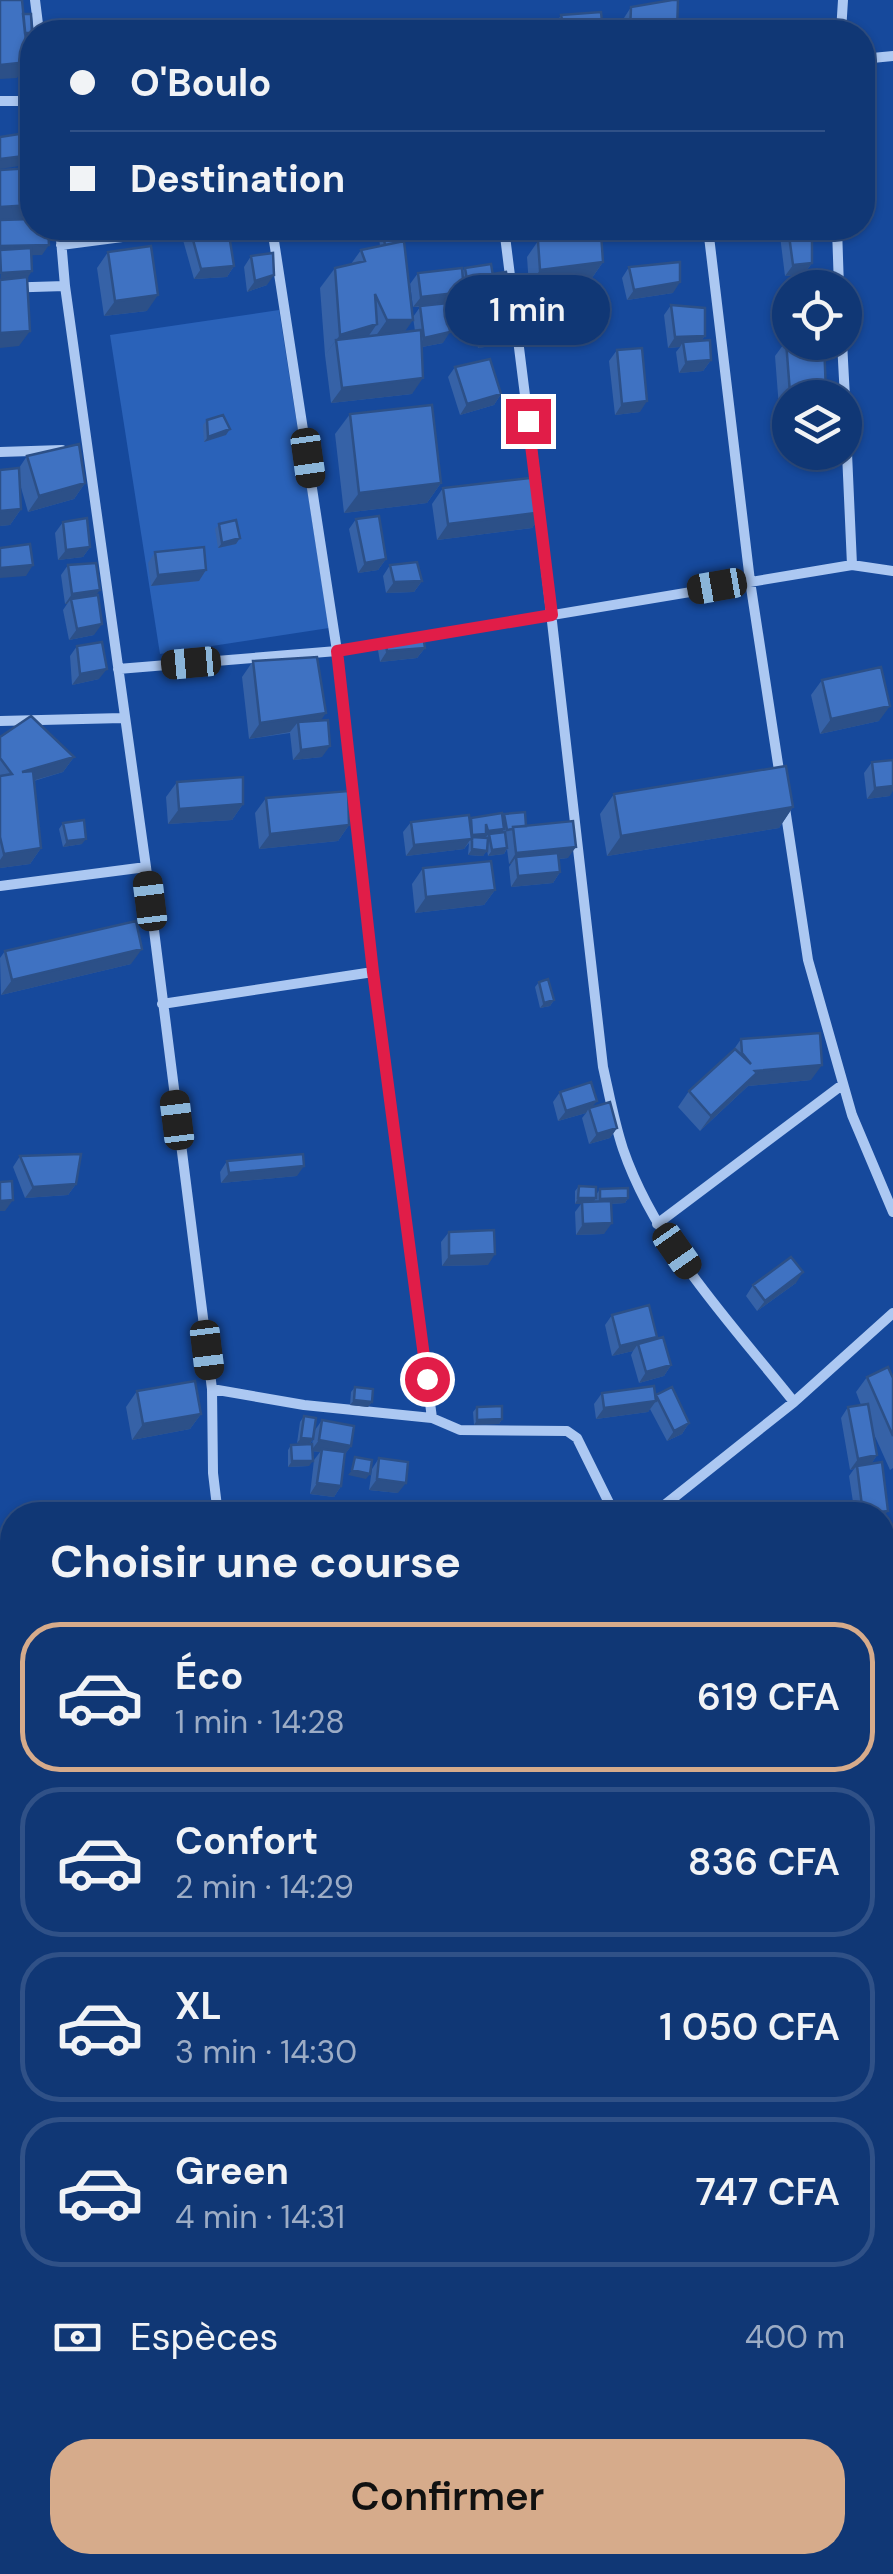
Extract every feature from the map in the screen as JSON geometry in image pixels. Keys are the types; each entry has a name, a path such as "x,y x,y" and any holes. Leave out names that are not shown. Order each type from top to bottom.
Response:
{"street":[{"path":"61,240 212,1389 216,1502"},
{"path":"61,245 99,240"},
{"path":"274,240 337,651 373,972 432,1418"},
{"path":"505,240 603,1066 623,1149 657,1224 794,1402"},
{"path":"709,240 750,581 808,960 842,1085 893,1212"},
{"path":"838,240 839,270"},
{"path":"0,288 64,286"},
{"path":"0,452 88,450"},
{"path":"848,470 852,565"},
{"path":"118,670 337,651 852,565 893,571"},
{"path":"0,720 123,718"},
{"path":"0,886 146,867"},
{"path":"162,1004 373,972"},
{"path":"657,1224 842,1085"},
{"path":"668,1502 794,1402 893,1313"},
{"path":"212,1389 304,1405 432,1418 460,1430 574,1433 608,1502"}],"shaded area":[{"path":"279,310 329,628 160,654 110,335"}],"building":[{"path":"0,0 22,0 20,63 0,65"},
{"path":"678,0 677,20 630,20 631,7"},
{"path":"601,12 602,20 562,20 561,15"},
{"path":"20,134 20,156 0,159 0,137"},
{"path":"20,169 20,206 0,207 0,170"},
{"path":"20,219 20,240 49,240 49,245 0,246 0,220"},
{"path":"193,240 230,240 234,266 201,269"},
{"path":"601,240 603,262 540,270 538,241"},
{"path":"790,240 812,240 812,263 793,265"},
{"path":"404,241 413,320 387,320 375,294 377,324 340,335 335,268 365,261 361,250"},
{"path":"151,246 158,295 115,301 108,252"},
{"path":"31,248 32,271 1,273 0,250"},
{"path":"273,253 274,275 255,281 251,256"},
{"path":"680,262 680,282 634,290 629,267"},
{"path":"491,264 495,288 469,292 465,268"},
{"path":"462,268 464,292 421,297 418,273"},
{"path":"506,272 510,293 494,295 492,274"},
{"path":"27,277 30,331 0,333 0,280"},
{"path":"506,296 513,334 486,338 480,300"},
{"path":"448,303 450,332 424,338 420,306"},
{"path":"671,305 705,308 705,336 675,337"},
{"path":"421,330 423,378 342,388 336,340"},
{"path":"710,340 711,360 686,362 683,342"},
{"path":"642,348 647,401 622,404 617,350"},
{"path":"490,359 501,394 467,404 455,367"},
{"path":"787,360 825,360 825,380 789,380"},
{"path":"432,405 441,483 359,493 350,414"},
{"path":"223,415 230,429 208,437 207,420"},
{"path":"79,444 85,483 39,496 27,456"},
{"path":"19,468 21,509 0,511 0,470"},
{"path":"539,477 543,512 448,524 443,488"},
{"path":"379,516 386,559 365,563 356,519"},
{"path":"87,518 90,547 66,550 63,522"},
{"path":"236,520 240,538 222,543 219,524"},
{"path":"30,544 33,565 0,568 0,548"},
{"path":"204,547 206,570 158,575 155,552"},
{"path":"417,562 422,581 394,582 390,565"},
{"path":"96,563 100,590 72,594 68,565"},
{"path":"98,595 102,624 77,629 71,599"},
{"path":"423,635 425,648 387,651 385,640"},
{"path":"102,642 107,669 80,674 77,646"},
{"path":"317,657 326,713 260,723 253,661"},
{"path":"881,667 890,706 831,719 822,680"},
{"path":"31,716 74,757 22,772 33,771 41,848 4,854 0,837 0,776 12,774 0,758 0,737"},
{"path":"328,720 330,746 301,750 298,722"},
{"path":"893,760 893,786 875,788 872,762"},
{"path":"786,766 793,807 621,836 614,794"},
{"path":"243,777 243,804 179,809 177,782"},
{"path":"348,791 349,825 270,834 266,798"},
{"path":"525,812 526,826 507,830 504,814"},
{"path":"502,813 504,829 488,831 486,824 486,834 472,835 471,818"},
{"path":"469,815 472,839 414,845 411,822"},
{"path":"84,820 86,839 67,841 63,823"},
{"path":"573,821 576,847 516,853 513,827"},
{"path":"505,832 507,848 492,850 489,834"},
{"path":"472,837 488,838 487,851 472,849"},
{"path":"558,853 560,872 518,876 516,857"},
{"path":"491,861 495,890 426,897 423,868"},
{"path":"136,921 142,949 12,980 5,951"},
{"path":"548,979 554,1000 544,1003 539,982"},
{"path":"820,1033 822,1065 755,1071 711,1116 689,1091 735,1049 751,1064 742,1053 741,1039"},
{"path":"591,1082 597,1101 566,1111 560,1092"},
{"path":"610,1102 617,1128 597,1134 589,1108"},
{"path":"81,1154 76,1184 33,1187 20,1156"},
{"path":"303,1154 304,1166 229,1173 227,1161"},
{"path":"12,1181 13,1200 0,1201 0,1182"},
{"path":"579,1186 596,1187 596,1198 578,1198"},
{"path":"628,1188 628,1198 600,1199 600,1189"},
{"path":"611,1201 612,1223 583,1224 582,1202"},
{"path":"494,1230 495,1254 449,1256 449,1232"},
{"path":"791,1257 803,1272 765,1301 753,1285"},
{"path":"649,1305 657,1337 620,1346 612,1315"},
{"path":"663,1337 671,1365 646,1372 638,1344"},
{"path":"888,1367 893,1378 893,1436 867,1377"},
{"path":"195,1381 201,1414 143,1424 137,1391"},
{"path":"654,1386 656,1401 604,1408 602,1393"},
{"path":"355,1387 373,1389 372,1402 354,1400"},
{"path":"672,1387 689,1423 674,1431 656,1395"},
{"path":"868,1404 877,1455 858,1459 848,1407"},
{"path":"502,1406 502,1419 477,1420 477,1407"},
{"path":"304,1416 316,1418 313,1439 301,1438"},
{"path":"322,1420 354,1426 351,1446 319,1440"},
{"path":"312,1444 313,1461 292,1461 291,1445"},
{"path":"322,1449 345,1452 341,1486 317,1483"},
{"path":"355,1457 372,1460 370,1474 352,1470"},
{"path":"379,1458 408,1462 406,1483 377,1479"},
{"path":"882,1462 887,1502 862,1502 857,1466"}],"route":[{"path":"427,1379 373,972 337,651 552,615 528,421"}]}
